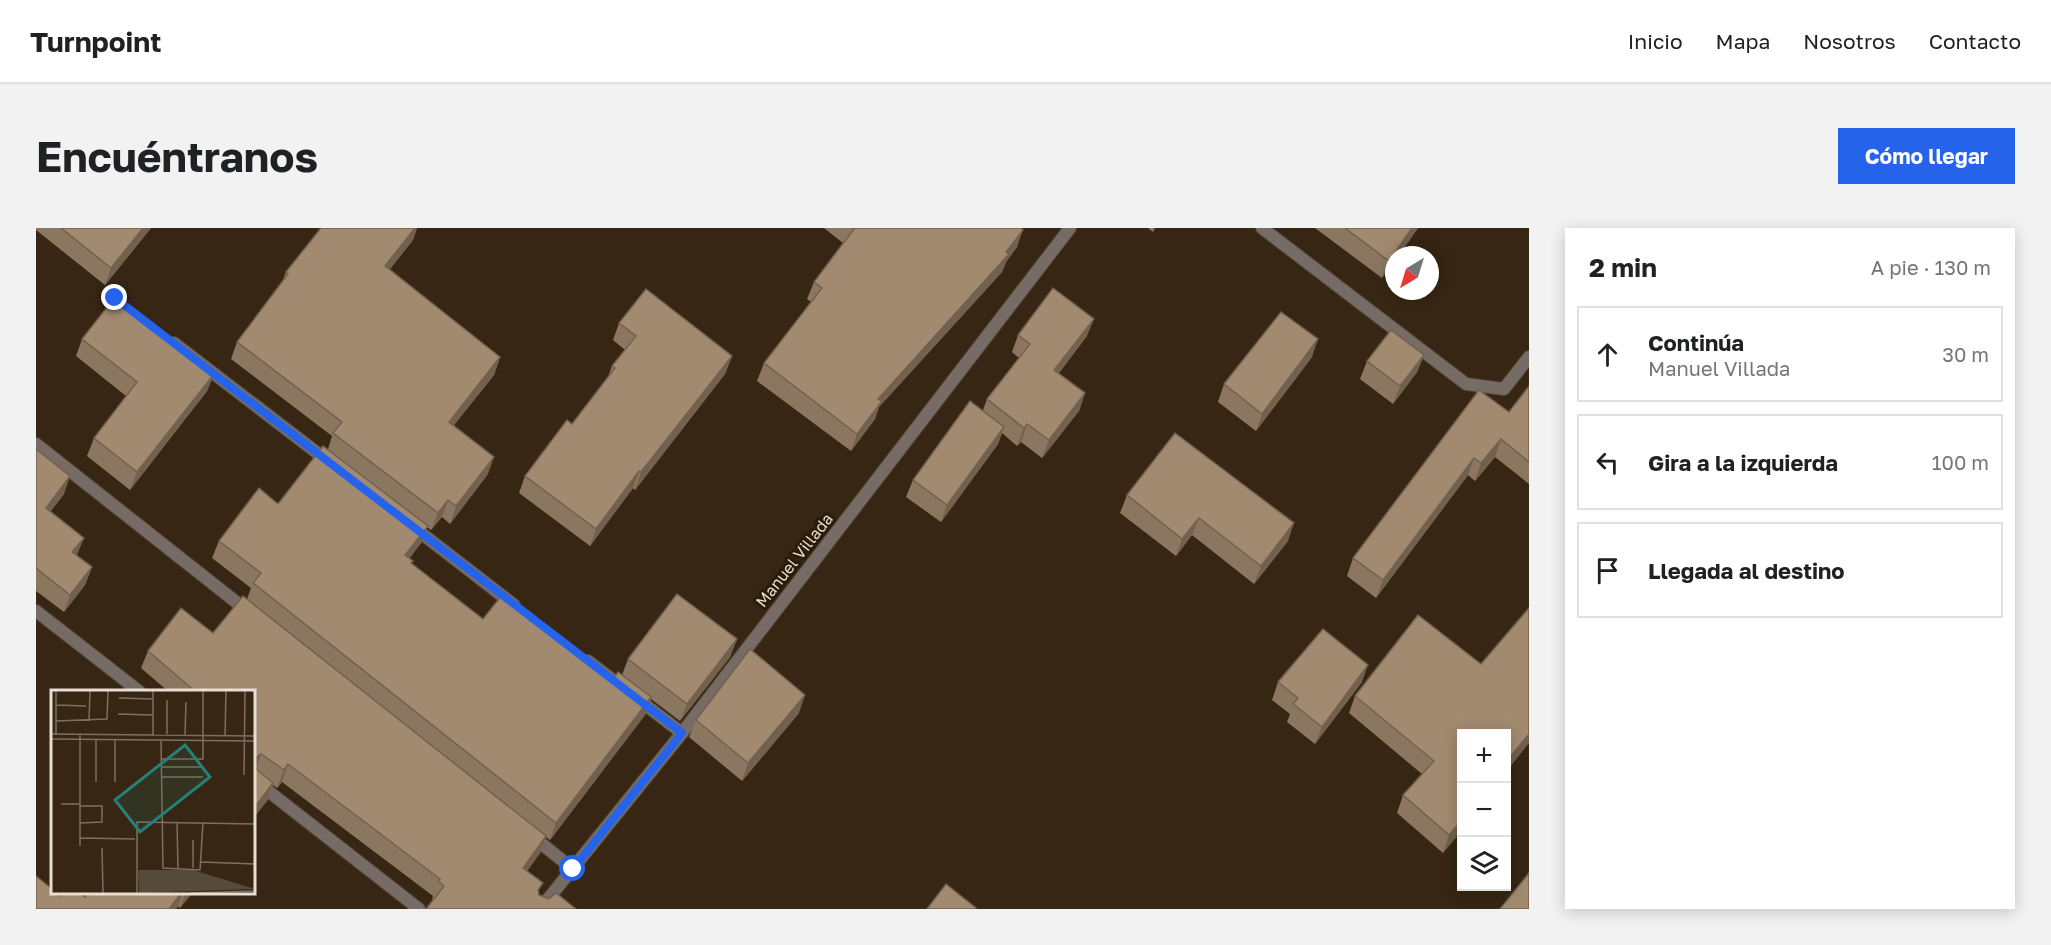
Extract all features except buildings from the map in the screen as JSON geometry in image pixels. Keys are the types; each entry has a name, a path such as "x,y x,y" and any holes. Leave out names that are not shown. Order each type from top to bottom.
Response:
{"street":[{"name":"Manuel Villada","path":"540,909 682,733 1070,228"},
{"path":"1262,228 1466,384 1504,389 1526,362"},
{"path":"162,334 342,472"},
{"path":"36,444 258,620"},
{"path":"399,516 521,610"},
{"path":"36,611 137,690"},
{"path":"578,653 682,733"},
{"path":"255,781 419,909"},
{"path":"518,825 573,869"}],"route":[{"path":"115,298 682,733 573,869"}]}
